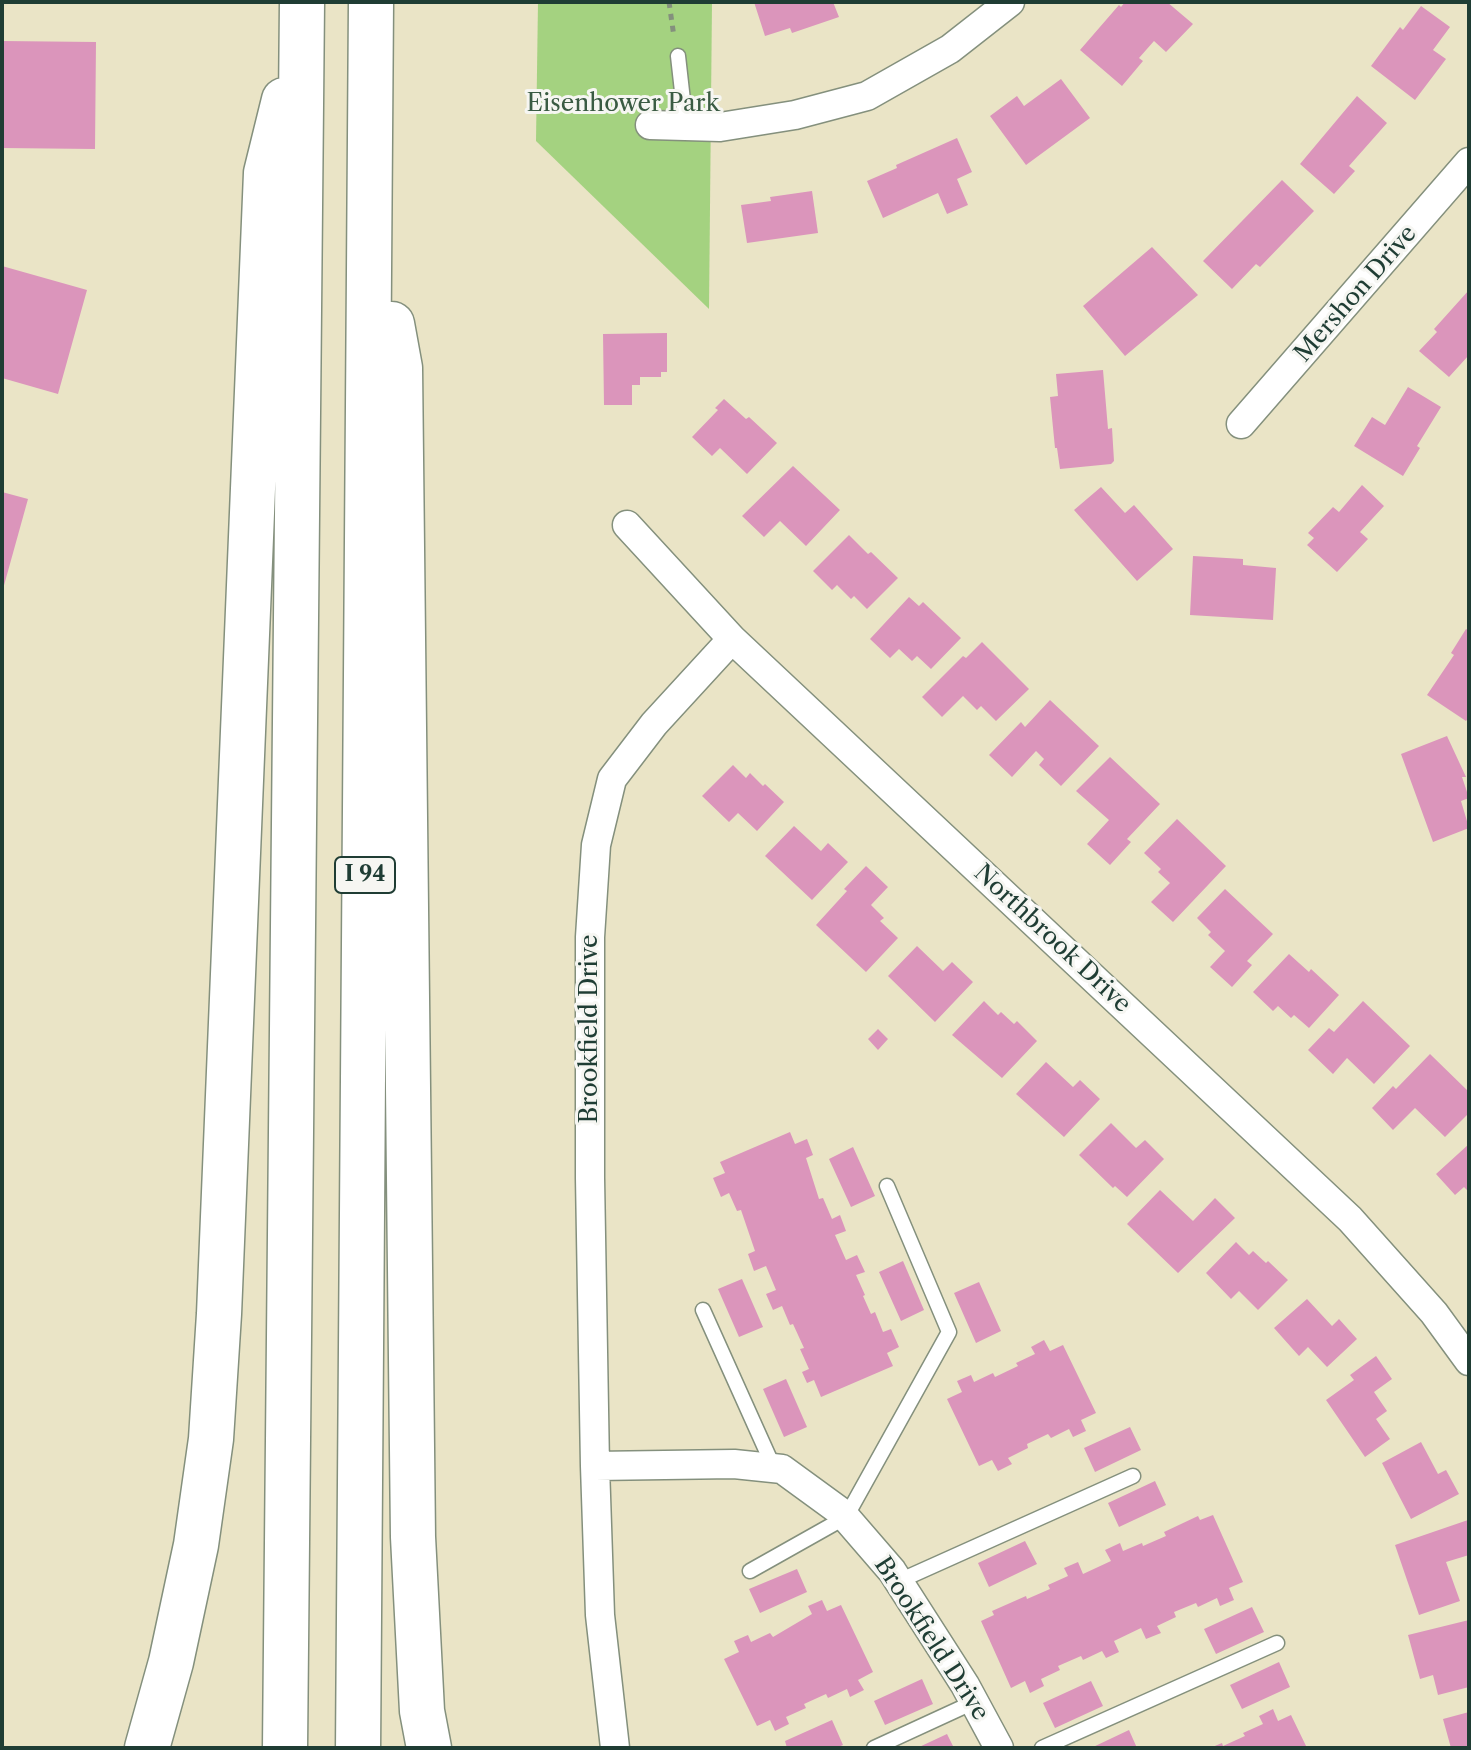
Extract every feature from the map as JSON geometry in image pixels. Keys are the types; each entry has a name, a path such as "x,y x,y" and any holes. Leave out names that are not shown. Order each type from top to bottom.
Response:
{"highway":[{"name":"I 94","path":"358,1748 371,2"},
{"path":"147,1748 171,1662 190,1574 211,1439 219,1314 266,173 302,15"},
{"path":"285,1748 302,15"},
{"path":"371,202 400,368 413,1537 422,1711 429,1748"}],"street":[{"path":"650,125 720,127 795,115 867,96 950,49 1010,2"},
{"name":"Mershon Drive","path":"1241,424 1469,162"},
{"name":"Northbrook Drive","path":"627,525 732,639 1350,1219 1434,1313 1469,1361"},
{"name":"Brookfield Drive","path":"615,1748 600,1615 595,1466 590,937 596,845 612,779 654,724 732,639"},
{"name":"Brookfield Drive","path":"595,1466 734,1464 782,1469 846,1517 899,1581 999,1748"}],"lane":[{"path":"678,56 686,127"},
{"path":"750,1571 846,1517 949,1332 887,1186"},
{"path":"703,1310 774,1468"},
{"path":"899,1581 1133,1476"},
{"path":"1042,1748 1277,1643"},
{"path":"874,1748 974,1702"}],"path":[{"path":"669,2 678,56"}],"green space":[{"name":"Eisenhower Park","path":"538,2 712,2 709,309 536,141"}],"building":[{"path":"754,2 833,2 839,17 792,33 790,28 765,36"},
{"path":"1125,2 1167,2 1193,24 1166,52 1154,41 1139,58 1143,61 1122,86 1080,50"},
{"path":"1421,6 1450,27 1433,50 1446,59 1415,100 1371,66 1400,27 1403,30"},
{"path":"2,41 96,42 95,149 2,148"},
{"path":"1061,79 1090,118 1026,165 990,116 1017,96 1024,106"},
{"path":"1357,96 1387,123 1349,166 1355,171 1334,194 1300,164"},
{"path":"957,138 972,172 957,179 968,205 947,214 938,193 883,218 867,181"},
{"path":"1282,180 1314,211 1260,267 1256,264 1232,289 1203,261"},
{"path":"812,191 818,233 747,243 741,205"},
{"path":"1152,247 1198,295 1125,356 1083,306"},
{"path":"2,266 87,290 58,394 2,378"},
{"path":"1469,290 1469,355 1449,377 1419,351"},
{"path":"667,333 667,372 661,372 661,377 640,377 640,385 632,385 632,405 604,405 603,334"},
{"path":"1103,370 1114,461 1111,464 1060,469 1050,397 1058,396 1056,374"},
{"path":"1408,387 1441,407 1403,476 1354,446 1372,417 1385,425"},
{"path":"724,399 777,443 747,474 720,448 712,456 692,437 718,410 715,408"},
{"path":"793,466 840,510 806,546 780,521 764,537 742,516"},
{"path":"1362,485 1384,506 1360,532 1368,539 1337,572 1307,545 1314,538 1308,533 1333,507 1339,512"},
{"path":"1101,487 1125,513 1134,505 1173,549 1137,581 1074,510"},
{"path":"2,492 28,499 3,589 2,589"},
{"path":"849,535 898,578 867,609 837,585 832,590 813,571"},
{"path":"1193,556 1243,559 1243,565 1276,568 1273,620 1190,615"},
{"path":"909,597 919,606 923,602 961,638 931,669 917,656 912,661 899,649 890,658 870,639"},
{"path":"1466,629 1469,631 1469,717 1466,721 1427,695 1454,655 1451,653"},
{"path":"982,642 1029,689 996,721 981,706 977,710 963,696 942,717 922,697 963,656 966,658"},
{"path":"1050,700 1099,746 1061,786 1039,765 1044,759 1036,751 1012,777 989,755 1021,722 1025,727"},
{"path":"1447,736 1466,777 1462,777 1469,798 1461,801 1469,828 1433,842 1401,754"},
{"path":"1110,757 1160,804 1127,839 1131,842 1110,865 1087,844 1109,820 1076,791"},
{"path":"733,765 746,778 750,773 784,802 757,831 738,813 729,822 702,796"},
{"path":"1177,819 1226,866 1173,922 1151,902 1170,883 1144,853"},
{"path":"794,826 821,851 828,843 848,862 812,900 765,856"},
{"path":"866,866 888,887 871,905 884,918 880,921 898,938 866,972 816,925"},
{"path":"1225,889 1273,934 1247,961 1252,965 1232,987 1210,967 1225,951 1208,935 1211,932 1197,918"},
{"path":"917,946 943,971 952,962 973,982 935,1022 888,976"},
{"path":"1289,954 1339,995 1309,1028 1278,1006 1273,1011 1253,992"},
{"path":"984,1001 998,1015 1001,1012 1014,1024 1017,1021 1037,1041 1002,1078 952,1035"},
{"path":"1363,1001 1410,1046 1374,1084 1347,1058 1333,1074 1308,1050 1329,1028 1334,1032"},
{"path":"878,1029 888,1039 878,1050 868,1039"},
{"path":"1430,1054 1469,1092 1469,1113 1445,1137 1415,1108 1393,1130 1372,1108 1393,1086 1396,1089"},
{"path":"1046,1062 1073,1087 1080,1080 1100,1099 1064,1137 1016,1094"},
{"path":"1111,1123 1136,1148 1145,1140 1164,1159 1127,1197 1115,1186 1113,1188 1079,1155"},
{"path":"790,1132 795,1144 807,1139 813,1155 806,1158 819,1199 823,1198 832,1219 840,1215 846,1231 835,1235 846,1260 857,1255 865,1272 856,1275 871,1314 875,1312 883,1332 891,1329 899,1347 887,1353 893,1366 821,1397 814,1380 807,1383 802,1372 809,1369 793,1324 790,1325 782,1306 773,1310 766,1294 776,1290 766,1266 754,1271 748,1254 755,1251 741,1210 737,1211 729,1193 721,1197 713,1178 725,1173 720,1162"},
{"path":"1469,1144 1469,1192 1464,1187 1455,1195 1436,1174"},
{"path":"853,1147 875,1196 851,1207 829,1159"},
{"path":"1160,1190 1193,1221 1215,1198 1235,1218 1178,1273 1127,1224"},
{"path":"1236,1242 1249,1255 1253,1251 1266,1263 1268,1261 1288,1280 1258,1310 1239,1291 1231,1299 1206,1273"},
{"path":"903,1261 924,1310 901,1321 879,1272"},
{"path":"742,1279 763,1327 739,1337 718,1289"},
{"path":"979,1282 1001,1331 976,1343 954,1293"},
{"path":"1307,1299 1332,1326 1339,1319 1357,1339 1327,1367 1308,1347 1299,1356 1274,1328"},
{"path":"1044,1340 1050,1351 1063,1345 1096,1413 1081,1420 1086,1431 1073,1437 1069,1429 1051,1438 1048,1434 1008,1458 1012,1464 998,1471 992,1460 979,1466 947,1399 962,1392 957,1381 971,1375 974,1382 993,1373 995,1377 1035,1354 1031,1347"},
{"path":"1376,1356 1392,1379 1374,1392 1387,1411 1376,1419 1390,1439 1365,1457 1326,1400 1354,1380 1350,1375"},
{"path":"786,1379 807,1427 784,1437 763,1389"},
{"path":"1130,1427 1141,1450 1095,1472 1084,1448"},
{"path":"1421,1442 1438,1474 1446,1470 1459,1494 1411,1519 1382,1463"},
{"path":"1155,1481 1166,1505 1119,1527 1108,1503"},
{"path":"1213,1515 1243,1582 1229,1588 1234,1600 1220,1606 1217,1598 1198,1607 1196,1603 1174,1612 1176,1617 1157,1626 1161,1633 1146,1639 1141,1628 1114,1641 1119,1652 1106,1658 1102,1651 1058,1666 1060,1670 1041,1679 1044,1686 1030,1693 1025,1681 1011,1688 981,1621 994,1615 992,1611 1050,1589 1048,1585 1068,1576 1064,1568 1078,1562 1083,1574 1111,1561 1105,1550 1120,1543 1123,1551 1142,1543 1143,1546 1198,1516 1200,1520"},
{"path":"1468,1520 1469,1555 1446,1562 1460,1601 1419,1615 1395,1545"},
{"path":"1025,1541 1037,1564 989,1587 978,1563"},
{"path":"797,1569 807,1592 760,1613 749,1589"},
{"path":"822,1600 827,1611 841,1605 873,1672 858,1680 864,1690 850,1697 847,1689 804,1704 806,1708 786,1717 789,1724 775,1731 770,1720 757,1726 724,1659 739,1652 734,1641 748,1635 751,1642 770,1633 773,1637 812,1614 808,1606"},
{"path":"1252,1607 1264,1632 1216,1654 1204,1629"},
{"path":"1469,1620 1469,1687 1438,1695 1433,1675 1420,1679 1408,1635"},
{"path":"1279,1662 1290,1687 1242,1709 1230,1685"},
{"path":"922,1679 933,1704 885,1725 874,1701"},
{"path":"1091,1681 1103,1706 1055,1728 1043,1703"},
{"path":"1273,1709 1278,1721 1291,1715 1307,1748 1210,1748 1245,1736 1243,1733 1263,1724 1259,1716"},
{"path":"1469,1712 1469,1748 1451,1748 1443,1719"},
{"path":"832,1720 843,1745 836,1748 787,1748 785,1741"},
{"path":"1129,1730 1137,1748 1091,1748"},
{"path":"947,1734 954,1748 917,1748"}]}
